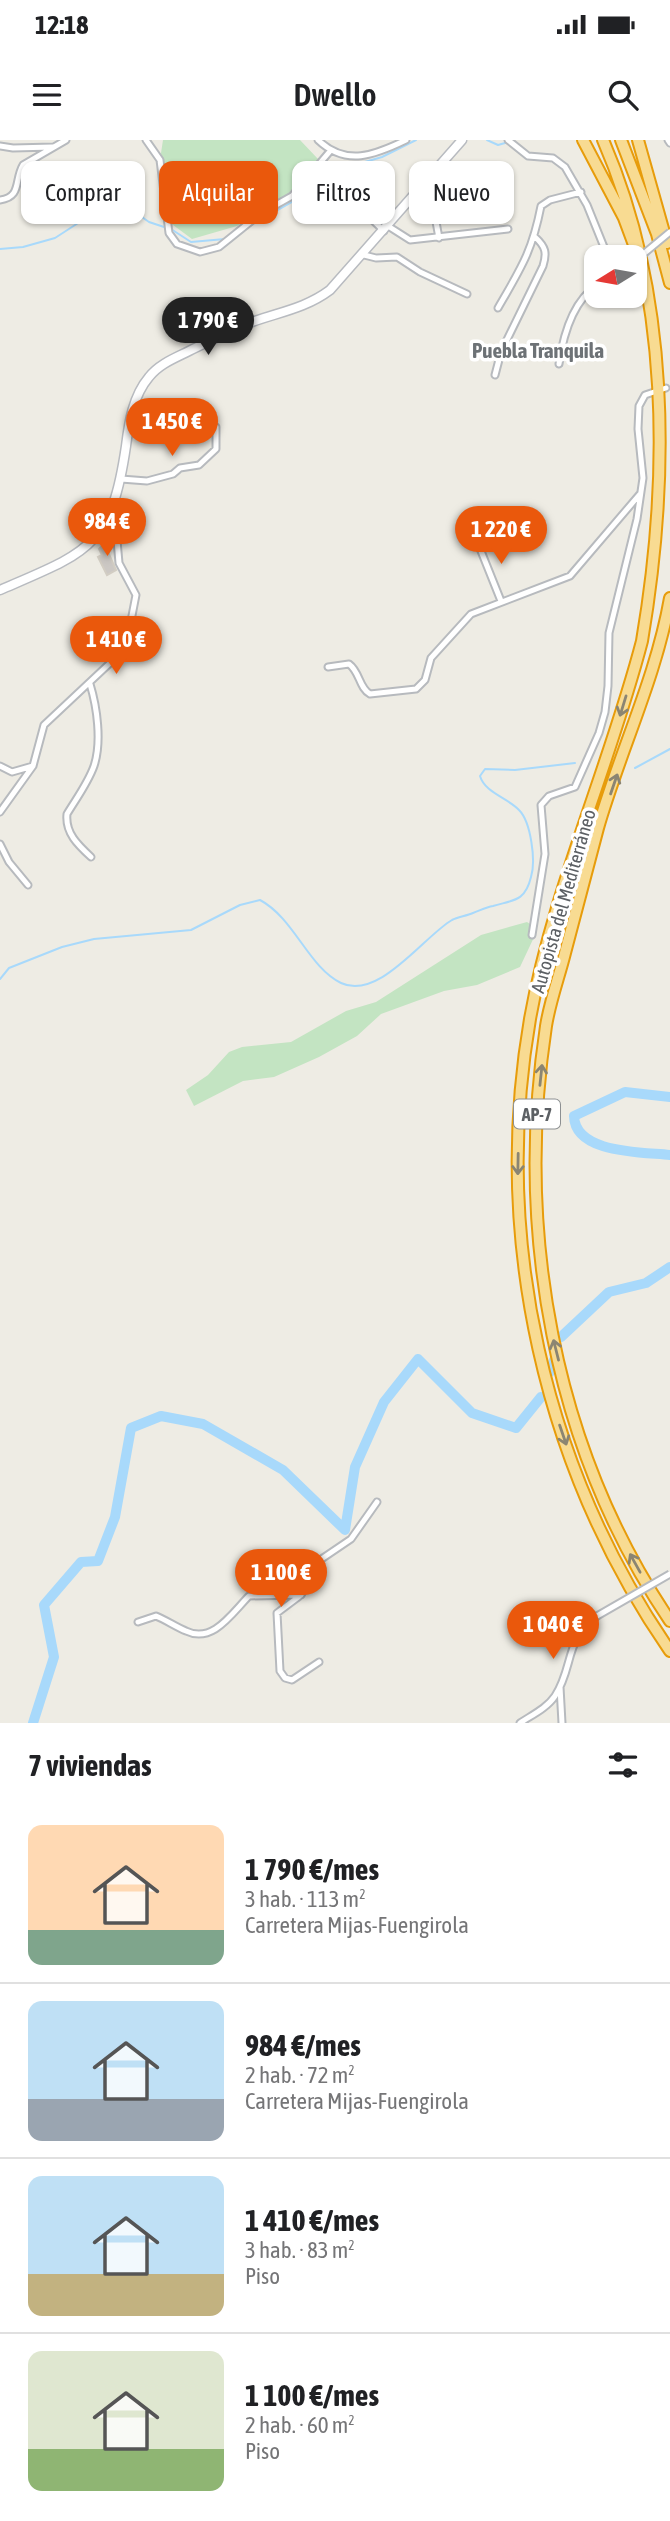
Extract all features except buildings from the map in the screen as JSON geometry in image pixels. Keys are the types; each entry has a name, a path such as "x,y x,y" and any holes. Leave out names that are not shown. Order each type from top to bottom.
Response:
{"highway":[{"path":"583,140 624,218 657,308"},
{"name":"Autopista del Mediterráneo","path":"603,140 625,191 642,243 657,308 669,411 668,488 664,533 642,640 550,930 530,1020 519,1117 518,1186 525,1275 538,1350 557,1418 579,1483 615,1561 637,1602 670,1651"},
{"path":"621,140 657,234 670,283"},
{"path":"638,140 670,256"},
{"name":"Autopista del Mediterráneo","path":"670,598 639,713 599,825 547,1023 535,1129 535,1197 541,1267 551,1330 573,1418 597,1483 628,1552 670,1621"}],"main road":[{"path":"444,161 462,140"},
{"path":"0,590 60,564 84,549 110,515 121,480 135,400 149,376 158,368 218,336 305,306 330,290 409,202"}],"street":[{"path":"0,200 9,199 15,194 23,165 66,140"},
{"path":"146,140 160,160 169,233 177,244 200,252 219,247 260,214 292,195 331,150"},
{"path":"318,140 331,150 358,157 369,156 405,140"},
{"path":"508,140 528,156 558,161 581,192 603,245"},
{"path":"0,146 21,149 53,147"},
{"path":"498,308 523,268 535,237 541,206 550,200 581,192"},
{"path":"380,224 411,240 508,229"},
{"path":"436,224 439,238"},
{"path":"648,250 670,232"},
{"path":"495,375 501,352 543,266 546,251 544,245 535,237"},
{"path":"364,255 376,258 397,257 467,294"},
{"path":"559,364 568,323 584,298"},
{"path":"532,935 545,855 541,805 549,796 575,787 599,733 608,685 609,633 637,519 643,478 638,429 639,406 645,396 666,388"},
{"path":"121,480 147,481 173,474 180,468 199,465 216,449 216,427"},
{"path":"328,667 349,664 354,668 365,691 370,694 411,691 425,680 431,657 471,614 570,576 640,494"},
{"path":"0,812 33,766 44,725 90,684 117,654 129,631 136,602 134,588 119,563 116,529 110,515"},
{"path":"477,541 501,601"},
{"path":"90,684 96,706 96,755 94,765 67,814 66,821 76,842 91,857"},
{"path":"0,766 12,772 33,766"},
{"path":"0,844 9,862 28,885"},
{"path":"319,1662 292,1680 285,1678 280,1671 277,1613 301,1595 320,1560 351,1539 377,1502"},
{"path":"520,1723 552,1699 578,1634 597,1616 670,1573"},
{"path":"138,1622 156,1616 188,1633 202,1635 213,1632 249,1597 301,1595"},
{"path":"560,1684 562,1723"}],"green space":[{"path":"163,140 300,140 318,159 292,161 292,189 278,200 278,161 162,161"},
{"path":"172,224 240,224 237,226 192,239"},
{"path":"527,922 533,926 536,933 520,967 477,985 444,991 381,1014 357,1036 319,1057 274,1077 243,1081 194,1106 186,1090 208,1075 229,1052 242,1047 291,1042 346,1011 376,1002 481,935"}],"waterway":[{"path":"251,225 299,198 327,173 382,157 416,140"},
{"path":"487,140 498,145 505,143"},
{"path":"0,249 23,247 55,238 109,203 132,210 149,222 164,227"},
{"path":"171,229 191,242 225,239"},
{"path":"635,768 670,749"},
{"path":"0,979 9,968 62,947 94,939 191,930 240,905 260,900 282,918 330,976 341,983 356,986 370,983 400,964 452,920 512,901 522,896 525,891 531,877 533,861 527,823 519,810 483,782 480,776 485,769 515,770 575,763"},
{"path":"670,1097 625,1092 574,1116 577,1128 586,1138 598,1144 612,1149 670,1155"},
{"path":"561,1337 609,1292 646,1283 670,1267"},
{"path":"33,1723 54,1657 44,1605 81,1562 98,1561 115,1517 131,1428 161,1416 203,1424 283,1470 345,1530 355,1467 384,1402 418,1359 472,1413 516,1428 541,1397"},
{"path":"550,1372 554,1360"}],"district":[{"name":"Puebla Tranquila","path":"538,350"}]}
